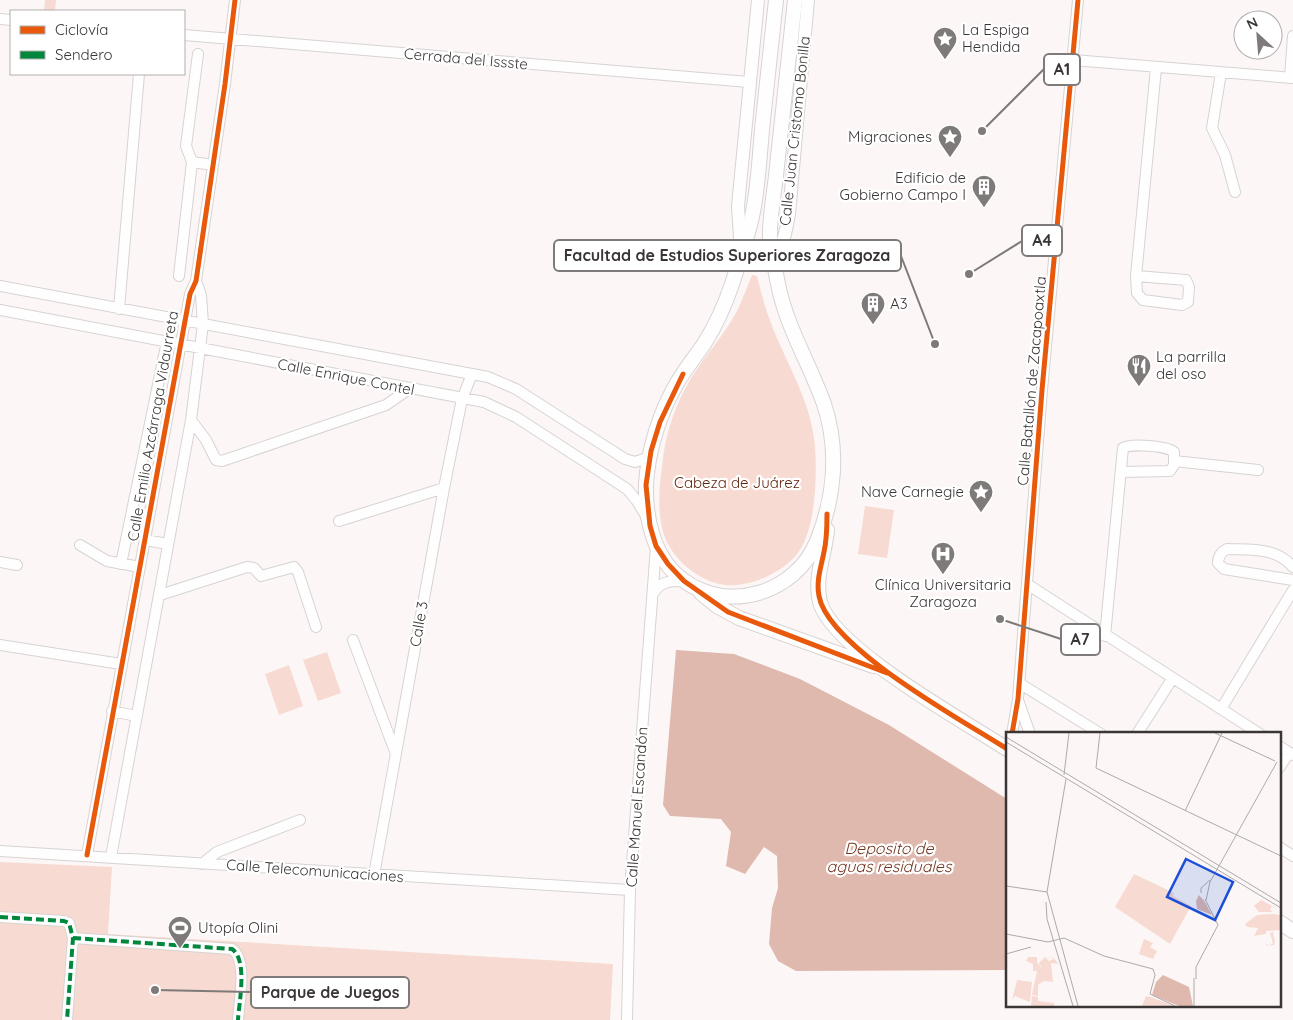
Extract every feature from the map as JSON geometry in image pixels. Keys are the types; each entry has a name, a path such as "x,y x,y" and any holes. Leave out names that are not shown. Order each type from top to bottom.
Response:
{"main road":[{"path":"776,0 754,209 720,315 670,397 650,457 646,484 650,526 656,546 668,564 717,606 739,618 887,673"},
{"name":"Calle Juan Cristomo Bonilla","path":"690,584 717,594 739,596 758,594 778,586 790,578 808,558 827,514 834,470 827,414 784,310 770,240 795,0"},
{"path":"827,514 826,538 818,584 824,612 846,639 887,673 1006,749"},
{"path":"1280,923 1293,931"}],"street":[{"name":"Calle Emilio Azcárraga Vidaurreta","path":"87,855 112,711 161,459 184,321 190,294 196,281 235,0"},
{"path":"741,254 738,206 758,0"},
{"name":"Calle Juan Cristomo Bonilla","path":"773,258 780,249 789,214 808,0"},
{"name":"Calle Batallón de Zacapoaxtla","path":"1012,732 1018,699 1042,390 1078,0"},
{"name":"Cerrada del Issste","path":"185,35 749,82"},
{"path":"1073,60 1291,78 1293,36"},
{"path":"179,276 192,162 186,146 198,54"},
{"path":"1136,276 1186,280 1189,287 1187,304 1143,300 1137,293 1136,276 1156,68"},
{"path":"1221,73 1212,128 1225,155 1236,192"},
{"path":"119,309 139,75"},
{"path":"192,162 213,165"},
{"name":"Calle Emilio Azcárraga Vidaurreta","path":"111,857 160,595 190,420 204,324 201,295 196,281"},
{"name":"Calle Enrique Contel","path":"0,286 472,374 502,382 516,389 629,461 640,461 650,457"},
{"name":"Calle Enrique Contel","path":"0,310 495,405 627,488 642,508 650,526"},
{"path":"121,564 167,341"},
{"name":"Calle 3","path":"374,875 444,488 462,399 472,374"},
{"path":"190,420 206,440 218,462 386,405 409,390"},
{"path":"1105,636 1123,448 1130,445 1172,449 1174,452 1174,461 1170,471 1122,472"},
{"path":"141,466 161,459"},
{"path":"1174,461 1258,470"},
{"path":"339,522 444,488"},
{"path":"145,540 168,544"},
{"path":"80,545 107,561 140,567"},
{"name":"Calle Manuel Escandón","path":"627,1020 630,890 656,546"},
{"path":"1293,567 1271,551 1227,549 1222,552 1218,559 1218,563 1224,569 1293,580"},
{"path":"0,562 17,565"},
{"path":"160,595 247,567 254,568 261,576 294,567 298,572 316,627"},
{"path":"652,595 656,587 665,582 690,584"},
{"path":"1027,584 1257,732"},
{"path":"1221,709 1293,590"},
{"path":"353,640 396,754"},
{"path":"0,645 121,664"},
{"path":"1139,732 1172,678"},
{"path":"1019,683 1098,732"},
{"name":"Calle Batallón de Zacapoaxtla","path":"1018,699 1029,732"},
{"path":"112,711 136,716"},
{"path":"1280,747 1291,754 1280,767"},
{"path":"202,864 217,852 300,820"},
{"path":"1280,848 1293,856"},
{"name":"Calle Telecomunicaciones","path":"0,851 630,890"},
{"path":"0,917 64,921 69,923 73,938 67,1020"},
{"path":"73,938 232,949 241,961 238,1020"}],"green space":[{"path":"45,0 56,0 55,10 44,10"},
{"name":"Cabeza de Juárez","path":"752,275 757,276 773,329 808,411 815,446 814,500 805,540 794,558 777,571 756,581 745,584 725,585 715,583 696,574 680,561 668,544 662,527 659,501 660,484 666,441 678,404 690,380 736,313"},
{"path":"865,506 894,510 887,558 858,554"},
{"path":"327,652 341,693 318,701 303,660"},
{"path":"289,665 303,706 279,715 265,674"},
{"name":"Utopía Olini","path":"0,862 112,867 108,934 613,964 610,1020 0,1020"}],"water":[{"name":"Deposito de aguas residuales","path":"676,650 734,654 800,679 889,725 1006,798 1006,970 796,971 778,961 769,944 772,908 778,888 777,856 764,847 745,874 726,866 731,832 721,819 670,816 663,805"}],"marked path":[{"path":"0,917 64,921 69,923 73,938 67,1020"},
{"path":"73,938 232,949 237,954 241,972 238,1020"}],"cycle path":[{"path":"87,855 190,294 196,281 225,84 235,0"},
{"path":"1012,732 1018,699 1042,390 1078,0"},
{"path":"683,374 660,422 651,451 646,485 650,526 656,546 668,564 684,581 728,612 887,673"},
{"path":"827,514 826,542 818,585 819,596 828,616 846,637 900,681 1006,748"}],"place":[{"name":"La Espiga Hendida","path":"945,60"},
{"name":"A1","path":"982,131"},
{"name":"Migraciones","path":"950,158"},
{"name":"Edificio de Gobierno Campo I","path":"984,208"},
{"name":"A4","path":"969,274"},
{"name":"A3","path":"873,325"},
{"name":"Facultad de Estudios Superiores Zaragoza","path":"935,344"},
{"name":"La parrilla del oso","path":"1139,387"},
{"name":"Nave Carnegie","path":"981,513"},
{"name":"Clínica Universitaria Zaragoza","path":"943,575"},
{"name":"A7","path":"1000,619"},
{"name":"Utopía Olini","path":"180,949"},
{"name":"Parque de Juegos","path":"155,990"}]}
